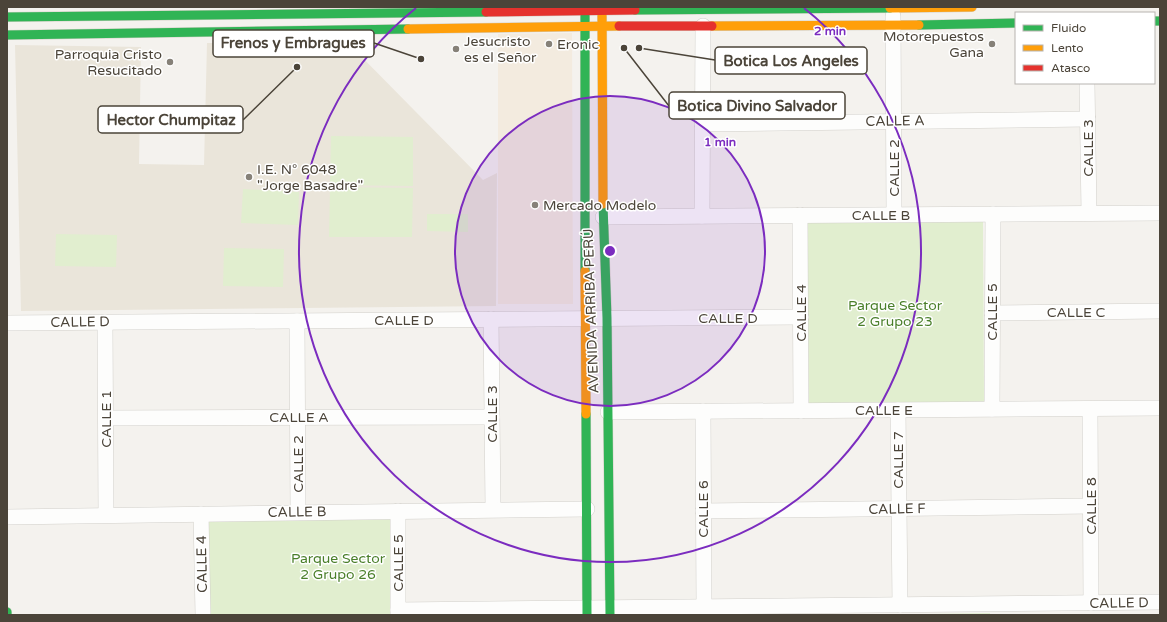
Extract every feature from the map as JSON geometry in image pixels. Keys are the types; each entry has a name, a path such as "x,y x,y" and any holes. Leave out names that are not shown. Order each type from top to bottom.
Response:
{"street":[{"path":"893,25 894,7"},
{"path":"7,17 100,11 972,7"},
{"name":"AVENIDA ARRIBA PERÚ","path":"585,9 585,319 587,509 599,611"},
{"name":"AVENIDA ARRIBA PERÚ","path":"599,611 608,412 607,318 603,217 602,9"},
{"path":"7,35 585,28 603,26 1015,23"},
{"name":"CALLE 2","path":"893,25 894,214"},
{"path":"702,216 703,26"},
{"name":"CALLE 3","path":"1088,84 1088,213"},
{"name":"CALLE A","path":"702,124 1088,119"},
{"name":"CALLE B","path":"603,217 1160,213"},
{"name":"CALLE 5","path":"992,409 993,214"},
{"name":"CALLE 4","path":"800,215 801,411"},
{"name":"CALLE C","path":"992,313 1160,311"},
{"name":"CALLE D","path":"7,323 801,317"},
{"name":"CALLE 3","path":"491,319 493,509"},
{"name":"CALLE 2","path":"297,321 298,512"},
{"name":"CALLE 1","path":"105,322 106,515"},
{"name":"CALLE E","path":"608,412 1160,408"},
{"name":"CALLE 8","path":"1090,409 1091,603"},
{"name":"CALLE 7","path":"898,410 900,605"},
{"name":"CALLE 6","path":"703,411 704,607"},
{"name":"CALLE A","path":"106,418 492,417"},
{"name":"CALLE F","path":"703,511 1091,506"},
{"name":"CALLE B","path":"7,517 493,509 587,509"},
{"name":"CALLE 5","path":"398,511 398,612"},
{"name":"CALLE 4","path":"201,514 204,615"},
{"name":"CALLE D","path":"599,611 704,607 799,611 900,605 996,610 1091,603 1160,602"},
{"path":"398,612 599,611"}],"shaded area":[{"name":"Mercado Modelo","path":"572,33 573,304 498,304 498,34"},
{"name":"I.E. N° 6048 \"Jorge Basadre\"","path":"347,42 483,180 497,173 496,306 21,311 15,45 141,47 139,164 204,165 207,43"}],"green space":[{"path":"331,136 413,137 413,186 330,185"},
{"path":"330,187 413,188 412,237 329,237"},
{"path":"243,189 299,192 298,225 241,223"},
{"path":"427,214 468,214 468,232 427,231"},
{"name":"Parque Sector 2 Grupo 23","path":"983,222 984,403 807,405 807,223"},
{"path":"56,234 117,235 116,267 55,266"},
{"path":"224,248 284,249 283,287 223,286"},
{"name":"Parque Sector 2 Grupo 26","path":"393,517 393,615 209,615 208,519"},
{"path":"990,613 990,615 866,615"}],"traffic: fast":[{"path":"635,10 890,8"},
{"path":"7,17 486,12"},
{"path":"585,14 585,271"},
{"path":"1155,21 1160,21"},
{"path":"919,25 1015,23"},
{"path":"7,35 408,29"},
{"path":"603,204 607,318 610,615"},
{"path":"586,414 587,615"}],"traffic: slow":[{"path":"890,8 972,7"},
{"path":"602,12 603,204"},
{"path":"712,26 919,25"},
{"path":"408,29 619,26"},
{"path":"585,271 586,414"}],"traffic: jam":[{"path":"486,12 635,10"},
{"path":"619,26 712,26"}],"place":[{"name":"Eronic","path":"549,44"},
{"name":"Motorepuestos Gana","path":"992,44"},
{"name":"Botica Divino Salvador","path":"624,48"},
{"name":"Botica Los Angeles","path":"639,48"},
{"name":"Jesucristo es el Señor","path":"456,49"},
{"name":"Frenos y Embragues","path":"421,59"},
{"name":"Parroquia Cristo Resucitado","path":"170,62"},
{"name":"Hector Chumpitaz","path":"297,67"},
{"name":"I.E. N° 6048 \"Jorge Basadre\"","path":"249,177"},
{"name":"Mercado Modelo","path":"535,205"}]}
